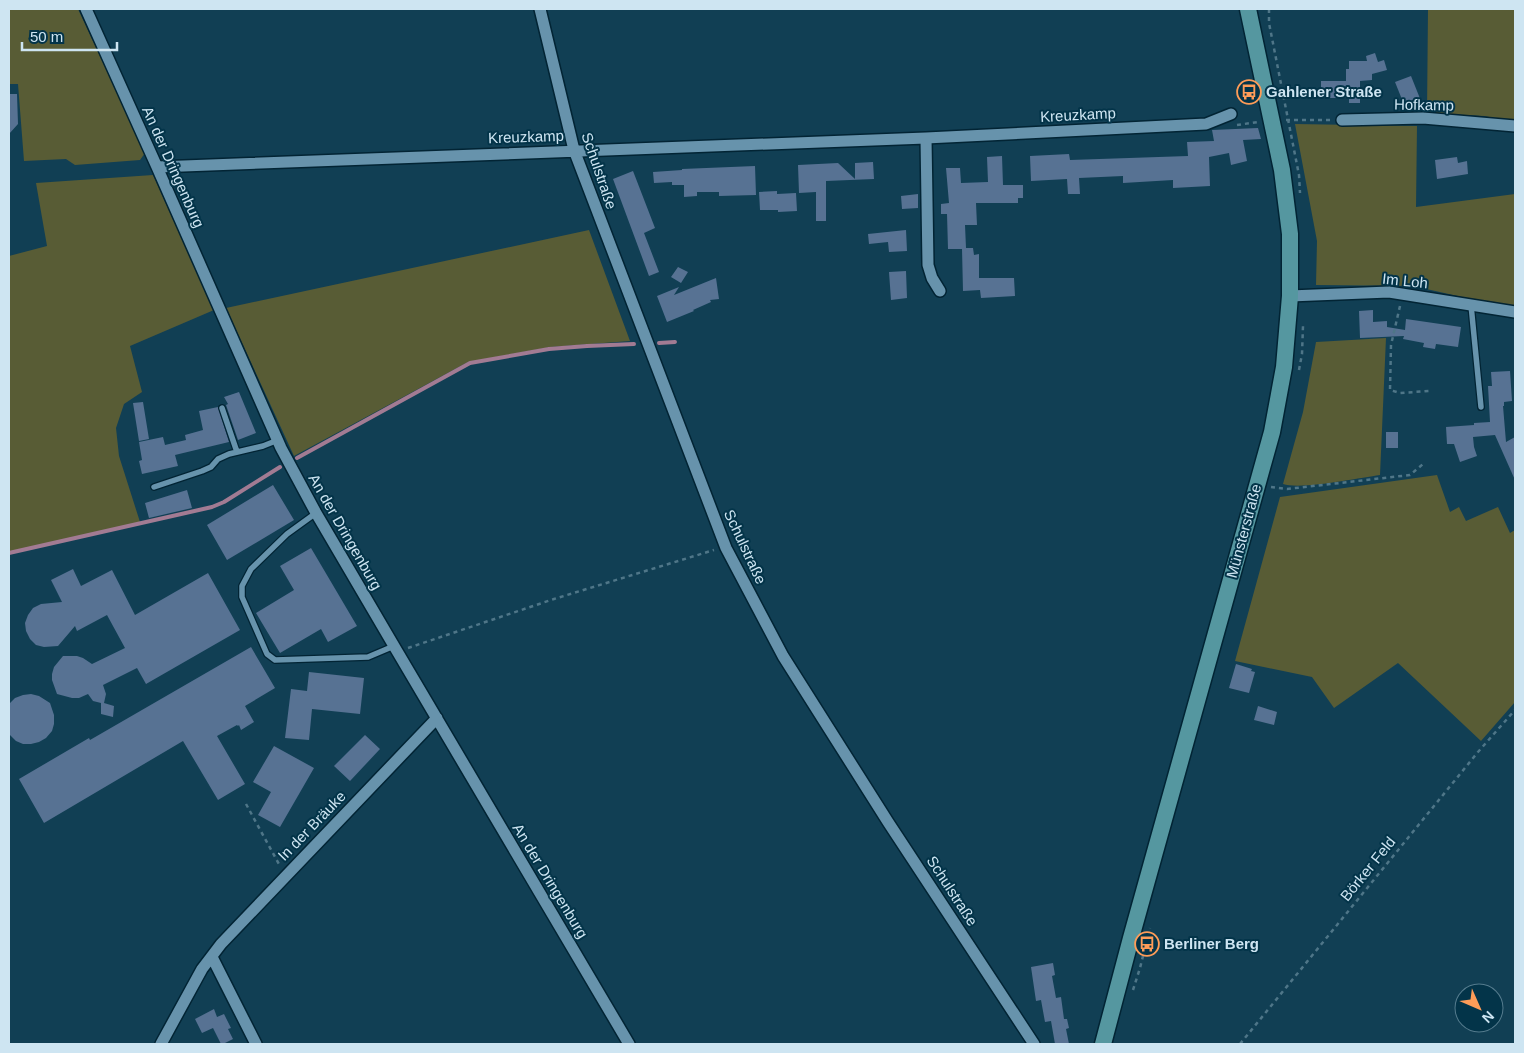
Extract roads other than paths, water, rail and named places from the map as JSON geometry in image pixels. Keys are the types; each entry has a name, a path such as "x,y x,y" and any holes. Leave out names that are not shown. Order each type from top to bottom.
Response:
{"main road":[{"name":"Münsterstraße","path":"1103,1044 1272,432 1284,367 1290,296 1290,234 1272,120 1248,9"}],"street":[{"name":"An der Dringenburg","path":"86,9 278,440 316,513 629,1044"},
{"name":"Schulstraße","path":"540,9 574,150 726,548 783,656 888,822 1034,1044"},
{"name":"Kreuzkamp","path":"157,167 926,138 1206,124 1226,116"},
{"name":"Hofkamp","path":"1342,120 1423,118 1515,126"},
{"path":"926,138 928,265 932,278 940,291"},
{"name":"Im Loh","path":"1290,296 1389,292 1515,312"},
{"name":"In der Bräuke","path":"161,1044 202,969 221,944 437,718"},
{"path":"212,957 256,1044"}],"lane":[{"path":"1471,305 1481,407"},
{"path":"222,408 237,452"},
{"path":"154,487 211,467 218,459 228,454 263,446 278,440"},
{"path":"316,513 287,534 251,569 242,586 242,598 267,654 275,660 368,657 396,649"}],"waterway":[{"path":"659,343 675,342"},
{"path":"297,458 470,363 549,349 634,344"},
{"path":"9,553 212,507 224,502 280,467"}],"place":[{"name":"Gahlener Straße","path":"1249,92"},
{"name":"Berliner Berg","path":"1147,944"}]}
